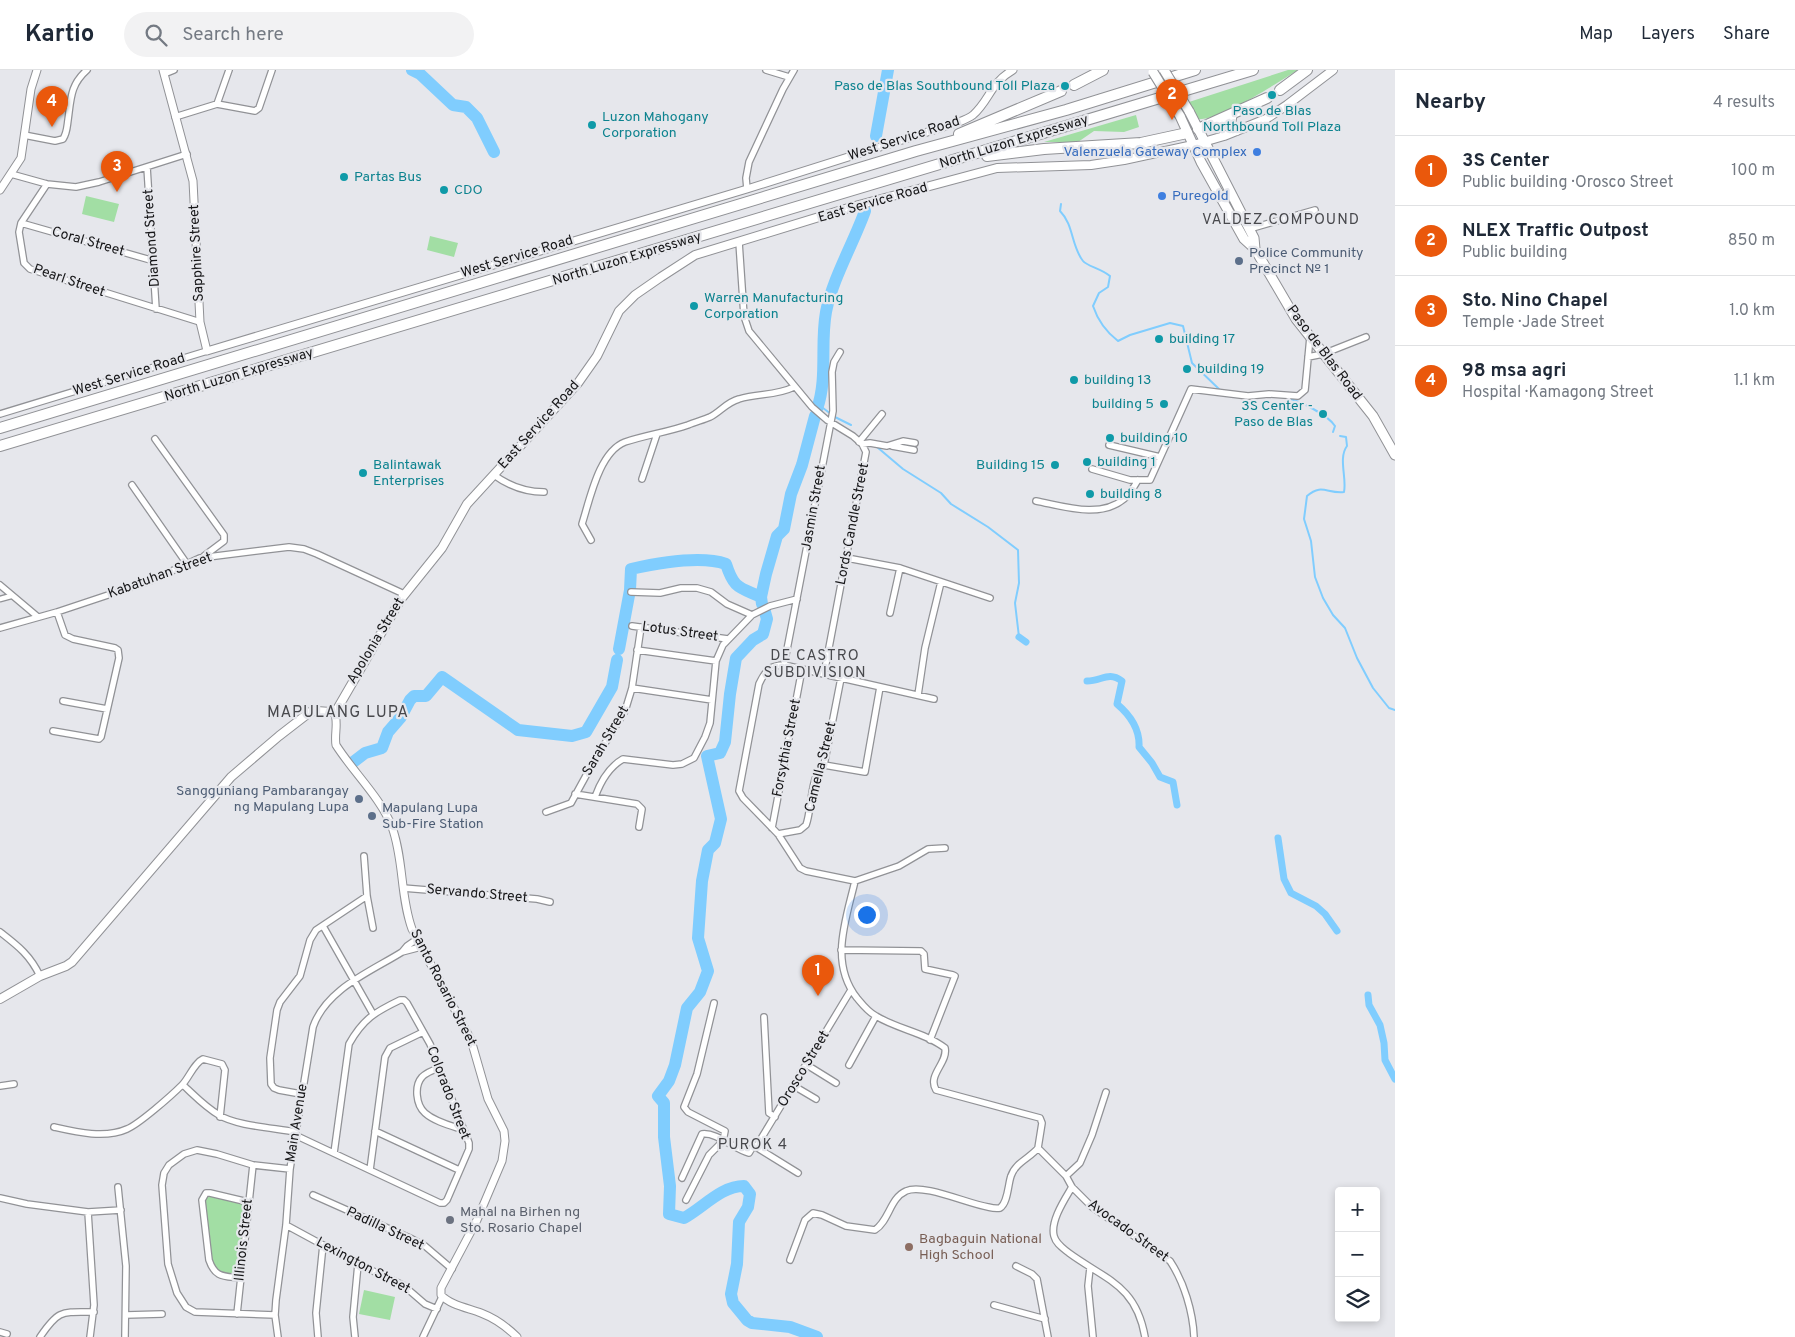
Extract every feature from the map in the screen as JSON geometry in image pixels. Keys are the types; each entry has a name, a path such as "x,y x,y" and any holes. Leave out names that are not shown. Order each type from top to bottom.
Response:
{"highway":[{"path":"1074,85 1103,70"},
{"name":"North Luzon Expressway","path":"0,428 916,151 1066,110 1195,70"},
{"name":"North Luzon Expressway","path":"0,446 1253,70"},
{"path":"1280,90 1307,70"},
{"path":"916,151 1061,91"},
{"path":"1198,129 1267,98"},
{"path":"947,162 1020,151 1141,143 1187,133"}],"main road":[{"name":"Paso de Blas Road","path":"1164,70 1189,111 1254,238 1255,249"},
{"name":"East Service Road","path":"494,475 578,383 597,356 619,311 635,295 695,255 855,206 997,168 1091,165 1204,142 1255,124 1277,112 1333,70"},
{"name":"Paso de Blas Road","path":"1152,71 1180,116 1193,145 1244,239 1255,249 1288,305 1310,337 1373,416 1395,455"},
{"path":"1233,114 1231,123 1237,131"},
{"path":"1187,133 1198,129"},
{"name":"Apolonia Street","path":"334,712 404,594 442,548 467,504 494,475"},
{"path":"0,998 40,976 66,966 77,958 215,794 245,764 310,712 315,710 334,712"}],"street":[{"path":"0,190 21,158 31,89 37,70"},
{"path":"24,136 55,141 63,139 76,80 87,70"},
{"path":"164,72 174,70"},
{"path":"217,104 230,70"},
{"path":"175,117 217,104 255,111 259,108 272,70"},
{"path":"766,70 789,77"},
{"path":"747,189 746,178 749,162 794,70"},
{"name":"West Service Road","path":"0,414 747,189 959,122 972,116 986,100 995,83 1003,75 1013,70"},
{"name":"Sapphire Street","path":"164,72 193,181 200,322 207,351"},
{"path":"11,174 47,184 76,187 187,154"},
{"name":"Diamond Street","path":"148,167 156,309"},
{"path":"21,223 47,184"},
{"path":"1249,229 1315,210"},
{"name":"Pearl Street","path":"21,223 18,232 24,263 30,269 200,322"},
{"name":"Coral Street","path":"21,223 154,261"},
{"name":"Lords Candle Street","path":"739,242 745,320 749,330 812,407 860,443 865,449 866,456 824,674"},
{"path":"1092,469 1130,480 1150,480 1191,389 1238,396 1270,394 1294,396 1302,394 1305,390 1310,337"},
{"path":"1308,357 1323,354 1366,337"},
{"name":"Jasmin Street","path":"784,665 833,411 832,372 834,362 840,352"},
{"path":"591,540 582,524 602,464 614,447 624,442 657,434 710,417 728,403 737,399 778,394 794,387"},
{"path":"860,443 882,414"},
{"path":"642,479 657,434"},
{"path":"155,439 224,535 224,541 200,558"},
{"path":"890,446 904,441 915,442"},
{"path":"860,443 914,450"},
{"path":"1109,445 1160,457"},
{"path":"494,475 512,486 525,491 544,492"},
{"path":"1036,501 1100,510 1123,500 1128,496 1138,480"},
{"path":"132,485 187,564"},
{"name":"Kabatuhan Street","path":"0,628 57,612 150,581 200,558 228,553 296,547 317,554 404,594"},
{"path":"847,558 900,568 990,598"},
{"path":"890,613 900,568"},
{"path":"918,695 925,648 941,582"},
{"path":"0,585 38,617"},
{"path":"631,592 660,593 681,588 697,588 711,592 727,604 752,615"},
{"path":"0,599 11,596"},
{"path":"595,797 604,778 623,759 673,765 682,764 694,758 710,723 716,661 728,639 752,615 770,606 797,599"},
{"path":"53,731 99,739 103,735 119,658 118,650 65,635 57,612"},
{"name":"Lotus Street","path":"632,626 728,639"},
{"name":"Sarah Street","path":"546,812 568,805 626,710 632,688 641,627"},
{"path":"638,650 716,661"},
{"path":"934,699 784,665 771,667 763,675 759,684 739,791 743,798 778,834 800,868 806,871 855,881 899,866 928,849 945,848"},
{"name":"Forsythia Street","path":"772,828 802,669"},
{"name":"Camella Street","path":"778,834 800,830 806,825 816,778 820,768 824,765 841,678"},
{"path":"824,765 864,772 880,687"},
{"path":"632,688 712,700"},
{"path":"62,701 107,709"},
{"name":"Santo Rosario Street","path":"334,712 336,721 334,737 336,745 381,807 390,823 394,834 407,916 421,947 471,1040 488,1099 504,1131 504,1152 490,1190 470,1237 441,1288 442,1297"},
{"name":"Sarah Street","path":"575,794 637,804 642,809 639,827"},
{"path":"364,856 367,896 373,928"},
{"path":"790,1260 804,1220 813,1213 846,1226 876,1230 880,1227 900,1195 906,1191 920,1189 980,1206 1001,1207 1004,1203 1011,1174 1015,1168 1038,1148 1042,1123 1040,1118 936,1090 934,1079 946,1050 942,1045 876,1016 865,1007 851,990 842,970 841,950 855,881"},
{"name":"Servando Street","path":"403,888 536,899 550,902"},
{"path":"301,1094 274,1088 270,1079 270,1058 280,1002 300,976 310,940 316,930 367,896"},
{"path":"323,926 373,1014 354,1035 349,1044 334,1153"},
{"path":"0,932 26,953 40,976"},
{"name":"Main Avenue","path":"402,952 417,939"},
{"name":"Main Avenue","path":"278,1337 275,1316 286,1226 290,1169 301,1094 316,1017 330,1000 354,981 402,952 421,947"},
{"path":"841,950 921,951 924,954 926,969 955,976 930,1040"},
{"name":"Orosco Street","path":"756,1147 851,990"},
{"name":"Colorado Street","path":"220,1117 295,1134 442,1204 446,1200 460,1170 469,1143 430,1044 407,1003 404,1000 400,1000 373,1014"},
{"path":"686,1200 709,1155 723,1141 725,1131 688,1112 684,1107 697,1074 714,1003"},
{"path":"849,1065 876,1016"},
{"path":"764,1017 770,1113 775,1117"},
{"path":"370,1170 385,1057 390,1048 423,1032"},
{"path":"54,1128 106,1134 127,1129 183,1084 201,1060 207,1059 222,1064 225,1074 220,1117"},
{"path":"807,1065 836,1083"},
{"path":"439,1068 428,1072 420,1079 417,1097 419,1106 424,1113 434,1119 464,1130"},
{"path":"0,1086 14,1084"},
{"path":"183,1084 220,1117"},
{"path":"794,1086 816,1099"},
{"path":"1066,1176 1080,1163 1092,1135 1106,1092"},
{"path":"375,1132 460,1170"},
{"path":"682,1178 702,1134 706,1133 749,1153 752,1148 756,1147 798,1173"},
{"name":"Avocado Street","path":"1038,1148 1066,1176 1072,1187 1106,1218 1170,1261 1177,1272 1186,1296 1194,1337"},
{"path":"275,1316 195,1312 186,1307 177,1293 168,1264 162,1179 169,1165 176,1159 184,1154 198,1150 253,1165 290,1169"},
{"name":"Illinois Street","path":"236,1314 253,1165"},
{"path":"118,1187 126,1266 125,1337"},
{"path":"1072,1187 1061,1206 1054,1226 1054,1236 1058,1245 1090,1268 1110,1278 1122,1289 1134,1303 1145,1337"},
{"path":"240,1278 217,1274 212,1268 202,1200 206,1194 210,1194 248,1202"},
{"name":"Padilla Street","path":"313,1195 412,1238 425,1246 452,1269"},
{"path":"0,1198 36,1206 88,1212 121,1210"},
{"path":"88,1212 94,1312 90,1337"},
{"name":"Lexington Street","path":"286,1226 358,1264 403,1285 426,1304 437,1309"},
{"path":"318,1337 316,1313 323,1245"},
{"path":"355,1337 353,1317 358,1264"},
{"path":"1016,1266 1032,1274 1037,1279 1048,1337"},
{"path":"1090,1268 1088,1286 1093,1337"},
{"path":"423,1337 442,1297 485,1314 506,1327 517,1337"},
{"path":"994,1305 1045,1319"},
{"path":"40,1337 48,1324 58,1315 70,1312 94,1312"},
{"path":"126,1315 162,1314"},
{"path":"0,1332 7,1334"}],"green space":[{"path":"1288,70 1298,70 1233,108 1206,118 1196,119 1189,102"},
{"path":"1136,115 1139,127 1124,132 1094,131 1078,142 1044,142"},
{"path":"86,196 119,204 114,222 82,214"},
{"path":"430,236 458,243 454,257 427,250"},
{"path":"207,1194 246,1203 239,1277 216,1271 210,1260 205,1197"},
{"path":"364,1290 395,1297 390,1320 359,1314"}],"waterway":[{"path":"412,70 420,74 453,105 466,107 477,118 494,152"},
{"path":"876,136 888,70"},
{"path":"1061,204 1060,211 1068,223 1076,249 1083,261 1110,276 1108,287 1099,293 1093,306 1097,316 1109,333 1118,341 1130,335 1170,323 1183,326 1192,363 1220,390"},
{"path":"817,409 822,385 826,312 838,274 865,211"},
{"path":"1287,398 1306,405 1326,417 1335,426 1333,432"},
{"path":"819,405 831,414"},
{"path":"762,604 761,597 766,574 777,536 784,529 791,494 802,465 815,416"},
{"path":"833,416 851,425"},
{"path":"1340,436 1346,437 1347,446 1343,456 1344,492 1317,490 1307,496 1304,519 1311,541 1315,577 1323,598 1333,615 1345,628 1357,658 1373,688 1389,708 1395,710"},
{"path":"877,447 903,469 941,493 951,504 988,527 1018,550 1019,583 1015,603 1019,637"},
{"path":"619,649 630,590 631,569 679,561 716,561 726,564 738,586 761,597"},
{"path":"765,612 767,619 763,634 753,640 736,658 725,742 720,753 707,756 721,819 715,843 708,850 702,881 698,938 708,971 700,992 687,1008 675,1065 669,1081 658,1096 664,1103 664,1137 670,1186 669,1214 684,1218 720,1193 728,1189 744,1186 750,1194 748,1207 739,1222 737,1264 731,1294 733,1303 747,1320 752,1323 790,1327 817,1337"},
{"path":"1019,637 1026,642"},
{"path":"352,763 365,753 382,748 388,732 401,717 410,700 414,696 426,696 442,677 518,730 572,736 586,732 612,687 617,660"},
{"path":"1087,681 1109,677 1122,681 1117,704 1136,728 1139,747 1160,777 1173,782 1177,805"},
{"path":"1278,838 1284,879 1291,893 1316,906 1325,914 1337,931"},
{"path":"1368,995 1369,1005 1380,1025 1385,1060 1395,1079"}],"place":[{"name":"Paso de Blas Southbound Toll Plaza","path":"1065,86"},
{"name":"Paso de Blas Northbound Toll Plaza","path":"1272,95"},
{"name":"NLEX Traffic Outpost","path":"1172,120"},
{"name":"Luzon Mahogany Corporation","path":"592,125"},
{"name":"98 msa agri","path":"52,127"},
{"name":"Valenzuela Gateway Complex","path":"1257,152"},
{"name":"Partas Bus","path":"344,177"},
{"name":"CDO","path":"444,190"},
{"name":"Sto. Nino Chapel","path":"117,192"},
{"name":"Puregold","path":"1162,196"},
{"name":"Police Community Precinct № 1","path":"1239,261"},
{"name":"Warren Manufacturing Corporation","path":"694,306"},
{"name":"building 17","path":"1159,339"},
{"name":"building 19","path":"1187,369"},
{"name":"building 13","path":"1074,380"},
{"name":"building 5","path":"1164,404"},
{"name":"3S Center - Paso de Blas","path":"1323,414"},
{"name":"building 10","path":"1110,438"},
{"name":"building 1","path":"1087,462"},
{"name":"Building 15","path":"1055,465"},
{"name":"Balintawak Enterprises","path":"363,473"},
{"name":"building 8","path":"1090,494"},
{"name":"Sangguniang Pambarangay ng Mapulang Lupa","path":"359,799"},
{"name":"Mapulang Lupa Sub-Fire Station","path":"372,816"},
{"name":"3S Center","path":"818,996"},
{"name":"Mahal na Birhen ng Sto. Rosario Chapel","path":"450,1220"},
{"name":"Bagbaguin National High School","path":"909,1247"}],"district":[{"name":"VALDEZ COMPOUND","path":"1281,220"},
{"name":"DE CASTRO SUBDIVISION","path":"815,664"},
{"name":"MAPULANG LUPA","path":"338,713"},
{"name":"PUROK 4","path":"753,1145"}]}
